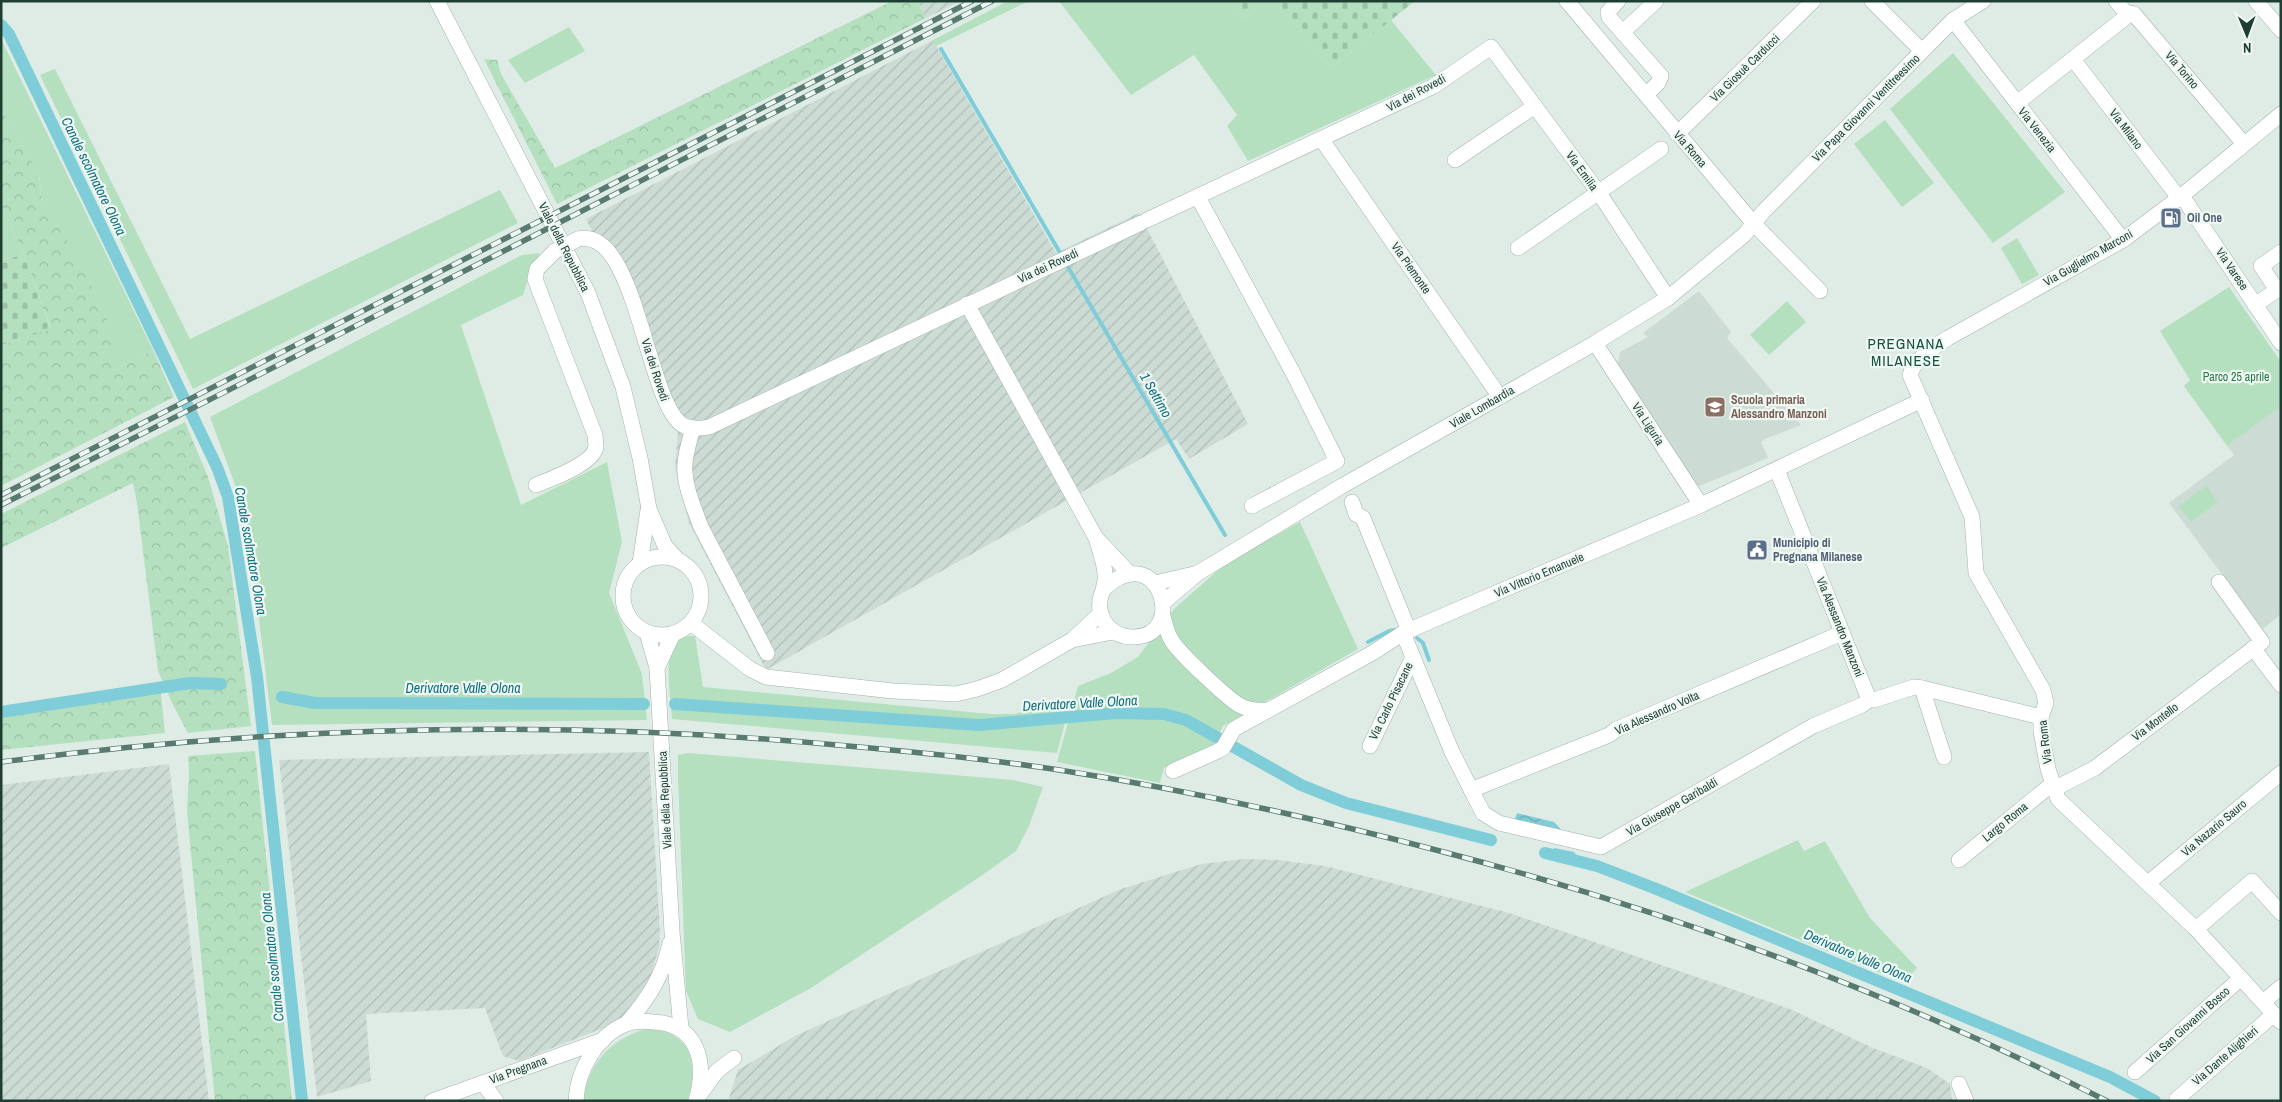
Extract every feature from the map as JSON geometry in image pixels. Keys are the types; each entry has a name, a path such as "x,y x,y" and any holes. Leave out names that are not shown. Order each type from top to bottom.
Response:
{"street":[{"name":"Viale della Repubblica","path":"438,1 588,293 623,387 640,458 648,509 665,546 677,559"},
{"name":"Via Roma","path":"1568,1 1754,224 1820,291"},
{"path":"1618,1 1608,12 1609,17 1660,76 1658,84 1647,94"},
{"path":"1624,34 1626,29 1656,1"},
{"name":"Via Giosuè Carducci","path":"1678,134 1813,1"},
{"path":"1872,1 1922,51"},
{"name":"Via Papa Giovanni Ventitreesimo","path":"1754,224 1764,211 1952,20 1983,1"},
{"name":"Via Torino","path":"2116,1 2124,11 2134,14 2244,144"},
{"path":"2256,1 2281,30"},
{"path":"2017,103 2131,13"},
{"name":"Via Venezia","path":"1952,20 2122,240"},
{"name":"Via Emilia","path":"1492,47 1598,193 1668,298"},
{"name":"Via dei Rovedi","path":"536,486 581,464 591,456 596,448 595,435 535,279 537,269 555,251 578,239 591,238 608,249 628,287 666,404 685,427 709,427 1434,86 1492,47"},
{"name":"Via Milano","path":"2073,59 2181,197"},
{"path":"1455,160 1535,106"},
{"name":"Via Guglielmo Marconi","path":"1911,370 1932,348 1948,338 2122,240 2181,197 2281,114"},
{"name":"Via Piemonte","path":"1322,140 1500,397"},
{"path":"1518,248 1661,149"},
{"path":"1198,197 1292,371 1338,461 1252,506"},
{"name":"Via Varese","path":"2181,197 2281,343"},
{"name":"Viale Lombardia","path":"1163,609 1198,573 1342,486 1500,397 1668,298 1754,224"},
{"path":"2239,281 2281,252"},
{"path":"2255,305 2277,290 2261,266"},
{"path":"967,304 1096,538 1106,572 1105,588 1100,600 1101,613 1105,624 1113,632 1124,637 1142,636 1156,626 1163,609"},
{"name":"Via Liguria","path":"1595,342 1701,505"},
{"name":"Via Roma","path":"1911,370 1910,375 1972,517 1976,573 2043,690 2046,703 2040,716 2041,731 2053,787 2064,806 2196,929 2277,1018"},
{"name":"Via Vittorio Emanuele","path":"1173,771 1226,742 1234,729 1374,652 1406,632 1701,505 1922,400"},
{"path":"693,428 685,464 686,476 696,514 767,653"},
{"name":"Via Alessandro Manzoni","path":"1777,470 1870,699"},
{"name":"Via Giuseppe Garibaldi","path":"1352,502 1356,514 1363,518 1406,632 1413,657 1452,752 1483,813 1494,821 1601,847 1813,726 1862,705 1870,699 1874,700 1914,688 1922,688 2040,716"},
{"name":"Viale della Repubblica","path":"640,563 648,509"},
{"path":"1096,538 1130,574"},
{"path":"701,601 691,623 673,634 660,635 647,632 636,626 628,616 623,604 623,591 626,578 640,563 658,557 677,559 692,571 699,582 701,601 709,635"},
{"name":"Viale Lombardia","path":"1155,582 1198,573"},
{"path":"1105,588 1116,578 1130,574 1143,576 1155,582 1161,591 1166,631 1173,643 1229,697 1240,705 1255,711 1269,710"},
{"path":"2219,582 2262,642 2253,648 2281,685"},
{"path":"691,623 709,635 750,669 766,678 893,691 956,694 1002,680 1072,640 1101,613"},
{"name":"Viale della Repubblica","path":"647,632 657,668 672,932 681,1028"},
{"path":"1072,640 1113,632"},
{"name":"Via Alessandro Volta","path":"1470,790 1609,734 1842,633"},
{"name":"Viale della Repubblica","path":"657,668 673,634"},
{"name":"Via Montello","path":"2053,787 2095,768 2253,648"},
{"name":"Via Carlo Pisacane","path":"1370,746 1413,657"},
{"path":"1922,688 1944,757"},
{"name":"Via Nazario Sauro","path":"2148,884 2281,773"},
{"name":"Largo Roma","path":"1958,860 2053,787"},
{"path":"2196,929 2252,881 2281,913"},
{"name":"Viale della Repubblica","path":"604,1040 626,1024 646,1000 659,978 667,959 672,932"},
{"name":"Via San Giovanni Bosco","path":"2135,1072 2241,978"},
{"path":"2263,1002 2281,987"},
{"name":"Via Dante Alighieri","path":"2177,1099 2277,1018"},
{"path":"626,1024 645,1021 659,1022 681,1028 688,1035 699,1057 701,1084 696,1101"},
{"path":"576,1101 579,1077 591,1055 604,1040"},
{"name":"Via Pregnana","path":"432,1101 604,1040"},
{"path":"696,1101 706,1083 734,1058"},
{"path":"483,1083 496,1101"},
{"path":"1959,1084 1964,1092 1966,1101"}],"shaded area":[{"path":"917,1 961,1 926,18"},
{"path":"933,40 1056,253 1139,213 1248,424 1189,459 1176,439 766,670 689,523 675,467 678,433 665,418 622,292 586,219"},
{"name":"Scuola primaria Alessandro Manzoni","path":"1699,291 1731,332 1727,338 1801,425 1761,442 1768,458 1697,487 1617,368 1620,352 1648,337 1643,333"},
{"path":"2281,406 2281,614 2263,629 2169,503 2234,455 2227,446"},
{"path":"649,752 660,931 659,948 647,988 619,1022 519,1061 503,1056 485,1008 366,1014 371,1081 317,1097 279,760"},
{"path":"169,764 209,1101 1,1101 1,785"},
{"path":"1244,859 1277,860 1325,866 1509,913 1790,1009 1873,1048 1927,1068 1950,1084 1952,1101 731,1101 729,1098 738,1070 795,1036 1121,889 1201,864"}],"green space":[{"path":"892,1 917,1 926,18 557,204 484,59 497,60 501,74 555,168"},
{"path":"1008,1 1029,1 936,46 933,40"},
{"path":"1059,1 1228,1 1243,19 1265,1 1275,1 1331,68 1391,20 1436,75 1248,161 1227,126 1237,115 1194,55 1131,95"},
{"path":"1228,1 1265,1 1243,19"},
{"path":"1275,1 1415,1 1331,68"},
{"path":"569,27 585,51 525,83 508,60"},
{"path":"1,39 153,350 112,371 112,330 79,260 41,198 39,174 2,110"},
{"path":"1953,53 2065,192 1993,243 1890,109"},
{"path":"55,69 190,339 500,190 518,223 193,389 40,75"},
{"path":"1,108 39,174 41,198 79,259 112,330 112,371 153,350 174,397 1,486 1,345 51,328 24,255 1,203"},
{"path":"1885,120 1934,183 1902,207 1854,144"},
{"path":"1,203 24,255 1,260"},
{"path":"2017,238 2039,275 2022,284 2001,248"},
{"path":"540,253 530,273 523,295 461,325 521,505 607,462 622,542 609,593 642,674 647,720 272,725 251,554 237,490 210,417 522,255"},
{"path":"24,255 51,329 1,345 1,260"},
{"name":"Parco 25 aprile","path":"2229,287 2281,362 2281,406 2227,446 2184,386 2190,380 2160,331"},
{"path":"1787,301 1806,322 1769,355 1750,335"},
{"path":"185,422 208,477 228,546 251,726 188,733 172,703 158,671 133,483 1,548 1,514"},
{"path":"2206,486 2218,502 2191,522 2179,506"},
{"path":"1300,522 1358,649 1223,726 1214,744 1164,768 1160,783 1057,762 1078,686 1111,673 1138,657 1175,608 1225,564"},
{"path":"695,636 703,687 990,714 1014,714 1071,700 1057,753 672,719 669,670 671,651 678,639"},
{"path":"160,685 165,733 1,750 1,709"},
{"path":"255,751 292,1101 215,1101 187,812 188,756"},
{"path":"688,753 1013,780 1043,787 1029,826 1016,851 811,988 730,1032 698,1019 686,991 678,755"},
{"path":"1798,840 1804,851 1825,841 1870,918 1917,968 1904,983 1685,892"},
{"path":"646,1029 673,1035 682,1042 688,1052 692,1062 692,1074 687,1101 583,1101 590,1076 603,1055 622,1039"}],"water":[{"path":"1517,813 1554,822 1560,828 1560,832 1552,828 1515,819"},
{"path":"1554,848 1574,852 1578,857 1576,863 1544,856 1545,850 1553,851"}],"waterway":[{"name":"Canale scolmatore Olona","path":"1,25 9,34 217,467 228,497 257,677 302,1101"},
{"name":"1 Settimo","path":"941,49 1059,251"},
{"name":"1 Settimo","path":"1068,267 1225,535"},
{"name":"1 Settimo","path":"1368,642 1389,631 1395,630"},
{"name":"1 Settimo","path":"1417,638 1423,643 1429,660"},
{"name":"Derivatore Valle Olona","path":"1,712 190,683 221,684"},
{"name":"Derivatore Valle Olona","path":"282,697 315,703 644,704"},
{"name":"Derivatore Valle Olona","path":"675,704 979,725 1116,713 1164,714 1186,720 1301,785 1346,803 1491,840"},
{"name":"Derivatore Valle Olona","path":"1545,853 1597,866 1654,888 2110,1077 2155,1101"}],"railway":[{"path":"1,495 972,1"},
{"path":"1,505 498,254 992,1"},
{"path":"1,762 212,740 424,730 530,729 742,737 925,753 1053,769 1198,795 1341,826 1436,850 1609,899 1694,927 1862,990 2027,1062 2107,1101"}],"place":[{"name":"Oil One","path":"2171,218"},
{"name":"Scuola primaria Alessandro Manzoni","path":"1715,407"},
{"name":"Municipio di Pregnana Milanese","path":"1757,550"}],"district":[{"name":"PREGNANA MILANESE","path":"1906,352"}]}
